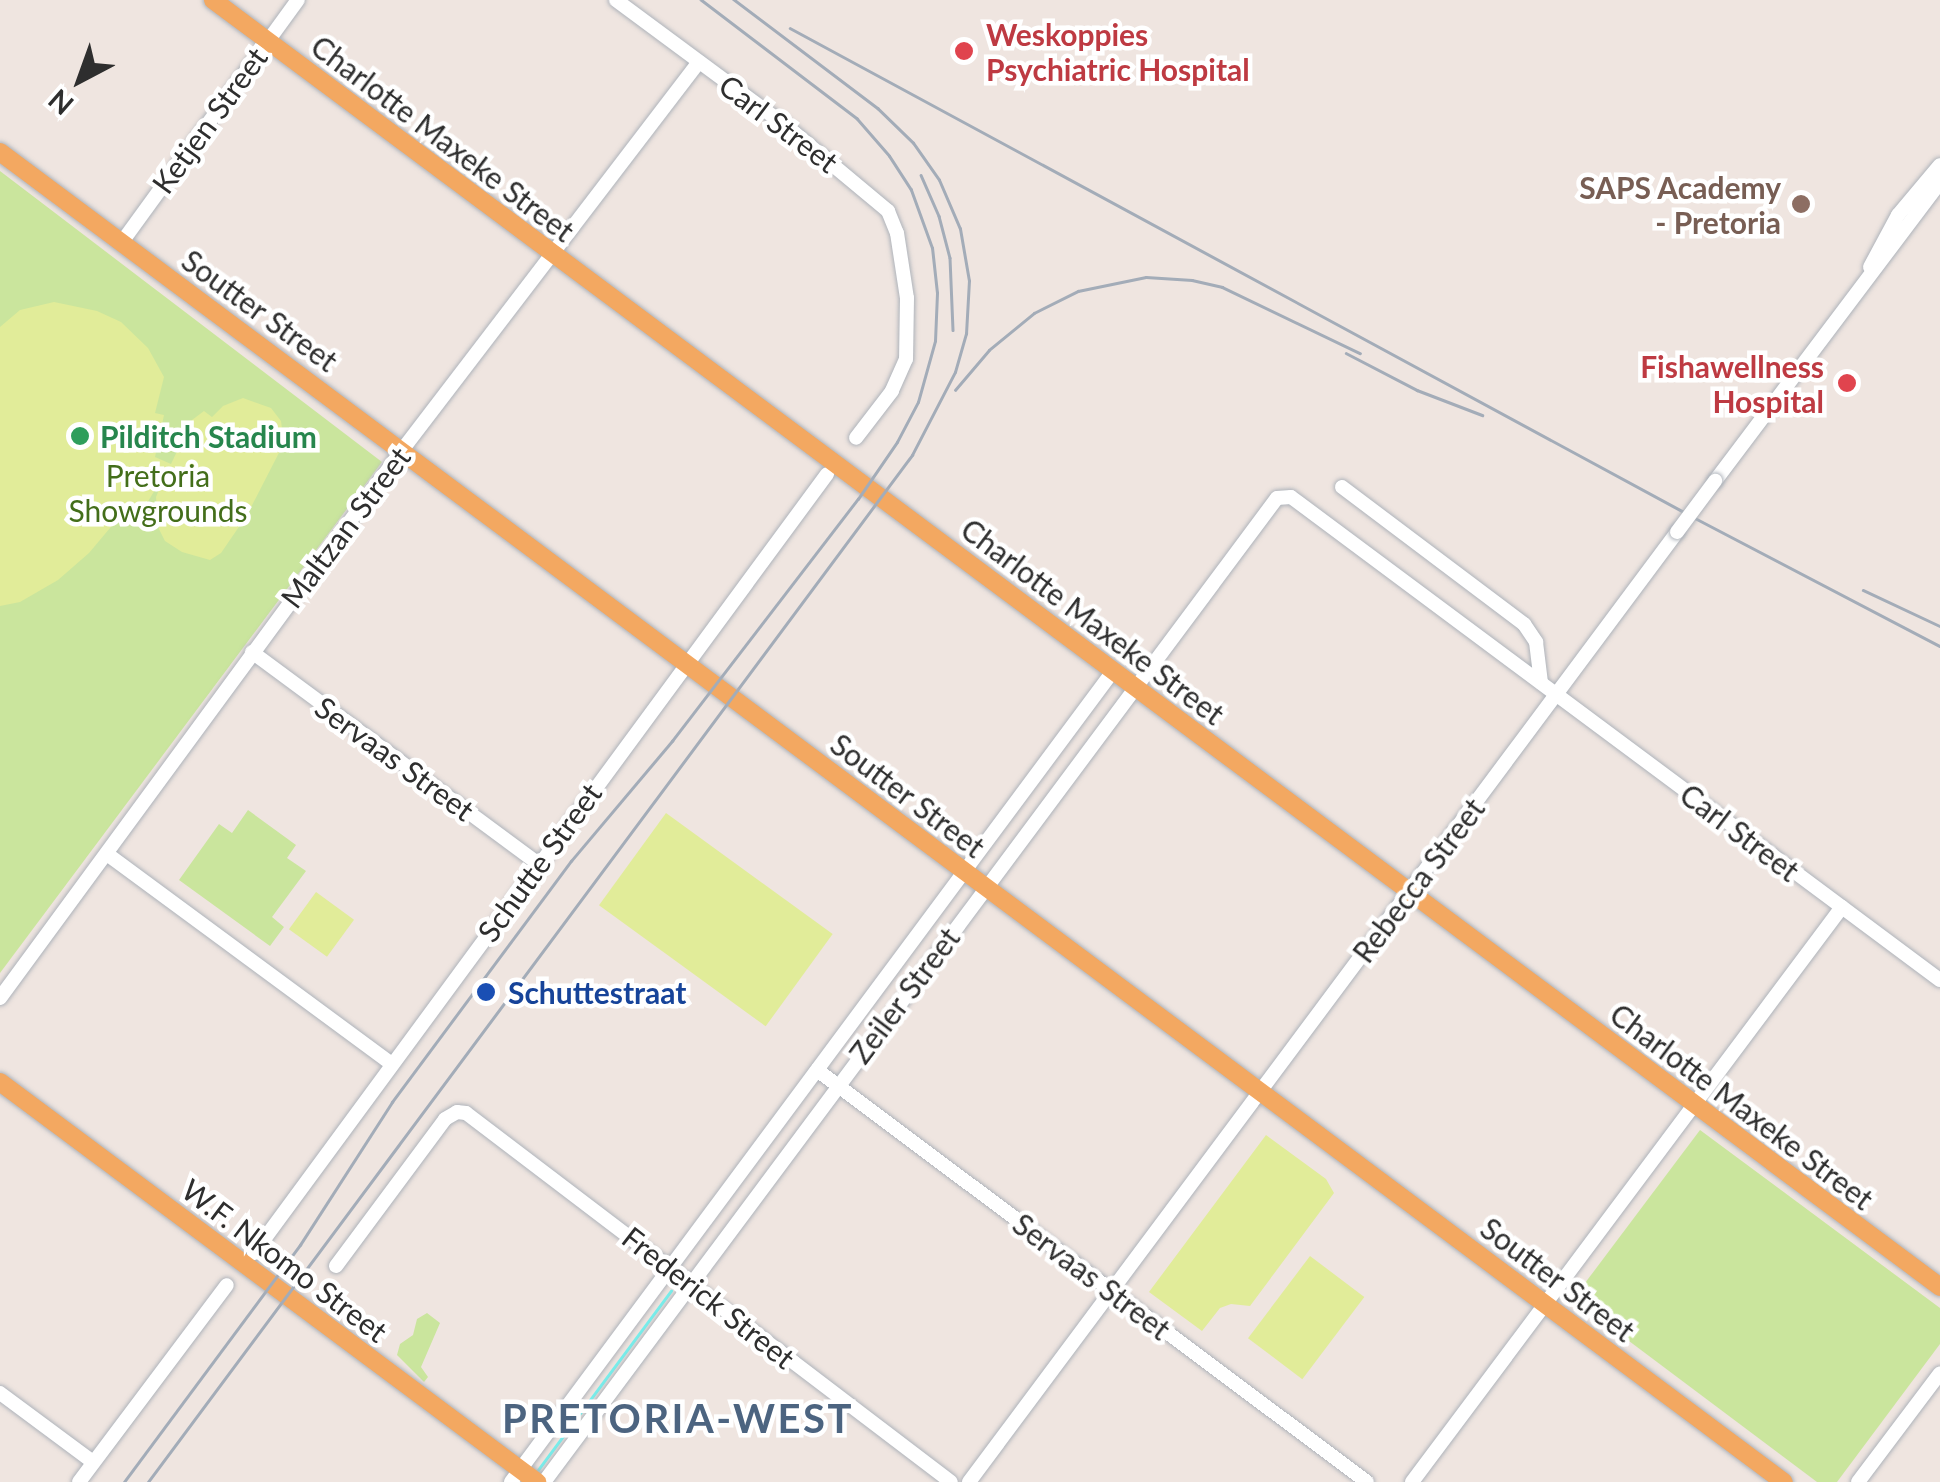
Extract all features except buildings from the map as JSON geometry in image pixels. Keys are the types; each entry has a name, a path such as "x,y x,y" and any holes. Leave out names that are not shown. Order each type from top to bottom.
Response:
{"main road":[{"name":"Charlotte Maxeke Street","path":"213,0 1940,1287"},
{"name":"Soutter Street","path":"0,152 1784,1482"},
{"name":"W.F. Nkomo Street","path":"0,1082 527,1477"}],"street":[{"name":"Ketjen Street","path":"122,242 298,0"},
{"name":"Carl Street","path":"616,0 880,201 897,233 903,271 909,319 904,370 856,438"},
{"name":"Maltzan Street","path":"0,998 402,449 699,62"},
{"name":"Rebecca Street","path":"1866,278 1892,224 1940,164"},
{"name":"Rebecca Street","path":"969,1482 1940,182"},
{"name":"Schutte Street","path":"254,1252 826,474"},
{"path":"1342,486 1524,624 1536,642 1541,683"},
{"name":"Carl Street","path":"1267,510 1278,498 1292,498 1940,980"},
{"name":"Zeiler Street","path":"527,1477 689,1283 1267,510"},
{"name":"Servaas Street","path":"252,652 538,864"},
{"name":"Zeiler Street","path":"527,1477 670,1267 1113,671"},
{"path":"107,854 392,1064"},
{"path":"1412,1482 1842,907"},
{"name":"Servaas Street","path":"817,1070 1367,1482"},
{"name":"Frederick Street","path":"336,1266 445,1120 456,1112 466,1112 951,1482"},
{"path":"78,1482 227,1285"},
{"path":"1858,1482 1940,1373"},
{"path":"0,1393 93,1462"}],"green space":[{"name":"Pretoria Showgrounds","path":"0,171 382,462 0,973"},
{"name":"Pilditch Stadium","path":"54,302 97,311 121,322 148,348 164,377 155,413 164,415 155,457 171,464 192,420 204,411 212,417 223,406 243,398 271,408 281,421 284,443 247,515 221,553 210,560 182,552 165,541 159,529 156,497 169,466 143,510 131,503 89,553 58,580 20,602 0,606 0,327 20,310"},
{"path":"248,810 296,845 287,858 306,871 272,917 284,927 270,946 179,880 219,824 232,833"},
{"path":"666,813 833,934 766,1026 599,905"},
{"path":"316,892 354,920 327,957 289,929"},
{"path":"1700,1130 1940,1308 1940,1344 1837,1482 1817,1482 1573,1299"},
{"path":"1266,1135 1326,1179 1334,1193 1250,1306 1231,1304 1220,1308 1202,1331 1149,1292"},
{"path":"1310,1256 1364,1297 1302,1379 1248,1338"},
{"path":"427,1313 440,1323 421,1367 428,1377 424,1382 397,1355 400,1344 413,1335 417,1319"}],"waterway":[{"path":"538,1470 671,1291"}],"railway":[{"path":"124,1482 300,1245 392,1102 571,861 672,741 858,499 897,442 918,402 935,341 937,293 932,248 911,190 889,156 857,119 701,0"},
{"path":"148,1482 912,455 955,372 966,334 969,281 960,229 939,180 913,143 878,109 734,0"},
{"path":"790,28 1695,518 1940,646"},
{"path":"921,175 939,216 950,258 953,330"},
{"path":"955,390 989,350 1034,313 1078,291 1146,277 1192,280 1222,287 1360,353"},
{"path":"1346,353 1417,390 1482,415"},
{"path":"1863,590 1940,626"}],"place":[{"name":"Weskoppies Psychiatric Hospital","path":"964,51"},
{"name":"SAPS Academy - Pretoria","path":"1801,204"},
{"name":"Fishawellness Hospital","path":"1847,383"},
{"name":"Pilditch Stadium","path":"80,436"},
{"name":"Schuttestraat","path":"486,992"}],"district":[{"name":"PRETORIA-WEST","path":"678,1418"}]}
